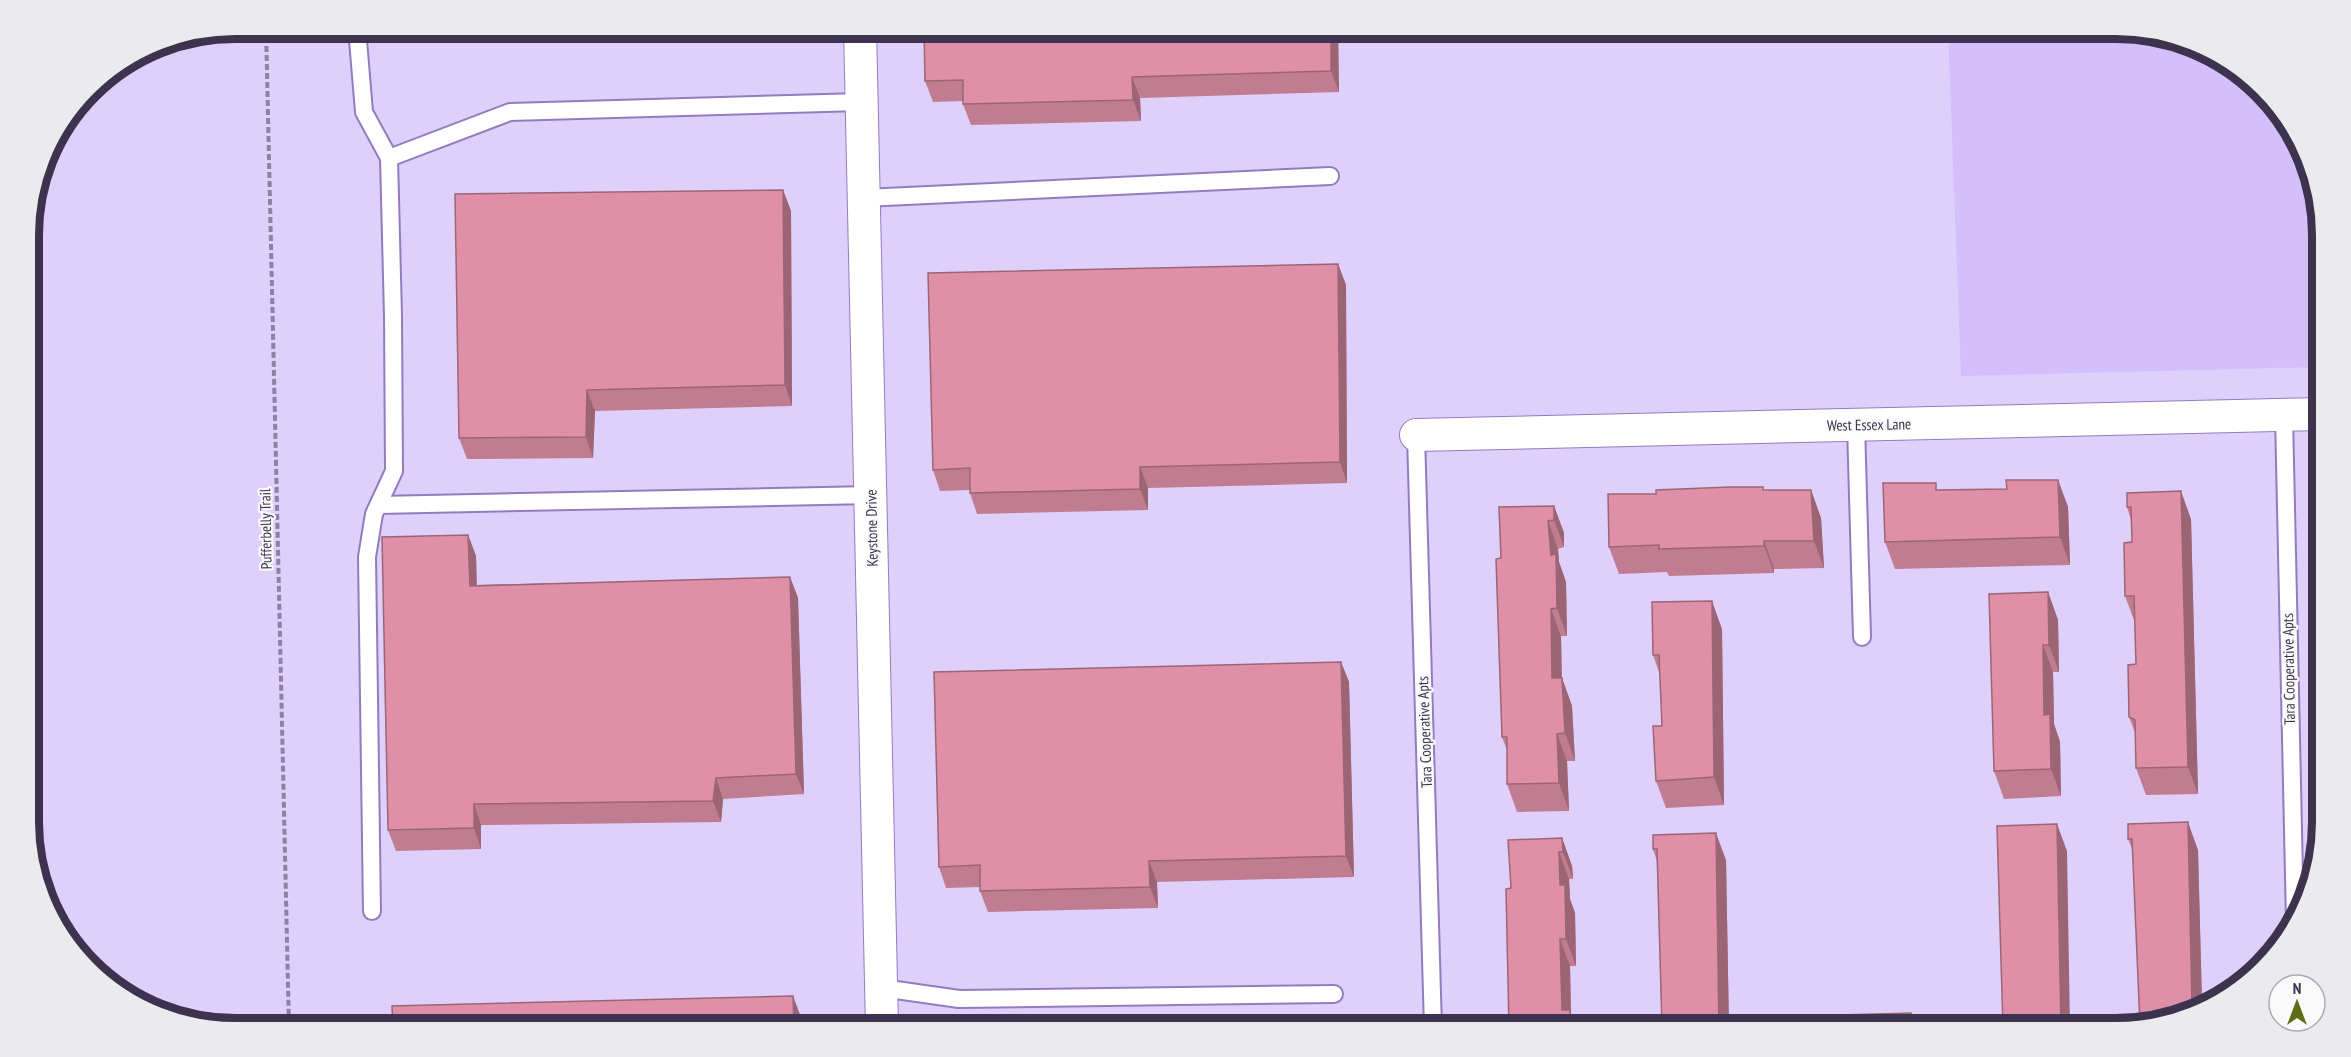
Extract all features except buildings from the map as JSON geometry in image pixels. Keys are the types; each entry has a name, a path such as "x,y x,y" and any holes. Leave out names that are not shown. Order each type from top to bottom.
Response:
{"street":[{"name":"Keystone Drive","path":"860,39 882,1018"},
{"name":"West Essex Lane","path":"1416,435 2312,414"}],"lane":[{"path":"358,39 364,112 389,158 393,316 394,471 374,514 367,557 372,911"},
{"path":"389,158 510,112 861,102"},
{"path":"864,198 1330,176"},
{"name":"Tara Cooperative Apts","path":"2284,415 2295,902"},
{"path":"1856,425 1862,638"},
{"name":"Tara Cooperative Apts","path":"1416,435 1433,1018"},
{"path":"378,505 871,495"},
{"path":"882,988 959,999 1334,994"}],"path":[{"name":"Pufferbelly Trail","path":"266,39 290,1018"}],"shaded area":[{"path":"1948,39 2129,39 2154,43 2191,54 2214,65 2255,96 2286,137 2305,184 2312,235 2312,367 1961,376"}]}
